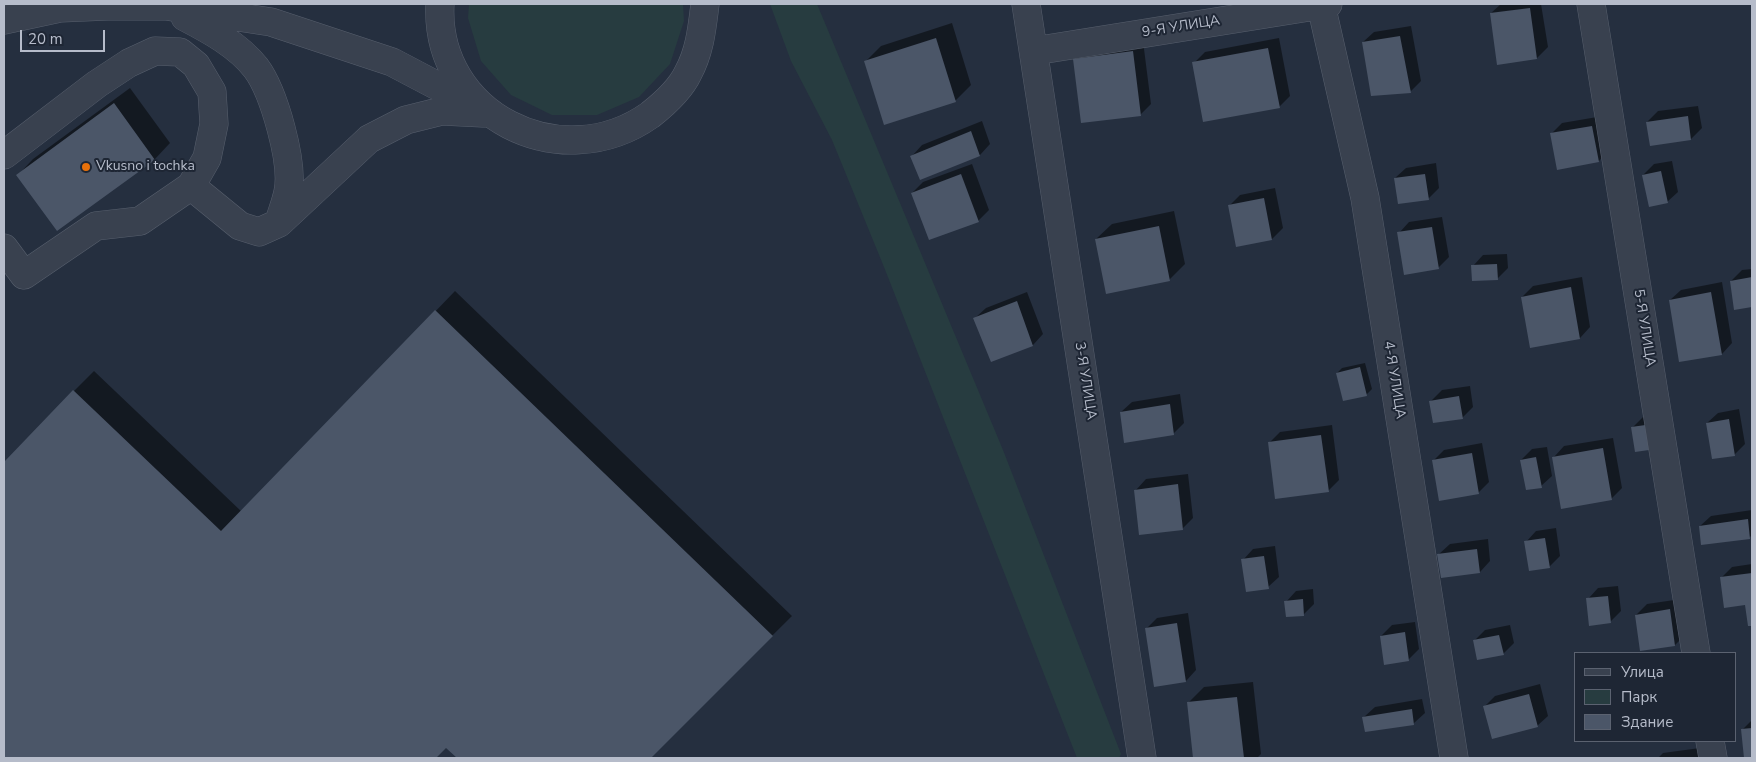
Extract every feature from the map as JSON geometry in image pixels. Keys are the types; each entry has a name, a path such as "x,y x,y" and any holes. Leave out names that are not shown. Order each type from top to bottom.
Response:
{"street":[{"path":"440,4 439,18 447,54 464,86 489,113"},
{"path":"4,20 65,6 166,6 271,22 392,62 523,132 560,141 598,139 633,127 664,104 688,74 702,39 705,4"},
{"name":"3-Я УЛИЦА","path":"1026,4 1142,758"},
{"name":"9-Я УЛИЦА","path":"1034,51 1325,4"},
{"name":"4-Я УЛИЦА","path":"1325,4 1365,198 1454,758"},
{"name":"5-Я УЛИЦА","path":"1592,4 1696,652"},
{"path":"166,6 221,36 256,68 277,113 288,161 289,191 279,223"},
{"path":"4,154 128,63 155,51 180,52 196,65 212,92 214,124 207,158 191,186 140,221 96,226 24,275 4,248"},
{"path":"191,186 240,226 259,232 279,223 368,139 406,120 442,111 489,113"},
{"path":"1710,742 1713,758"}],"green space":[{"path":"469,4 683,4 684,21 670,64 639,97 597,115 552,115 511,95 481,61 468,18"},
{"path":"770,4 817,4 1003,450 1121,754 1119,758 1077,758 884,267 832,140 791,61"}],"building":[{"path":"1530,8 1537,59 1497,65 1490,13"},
{"path":"1400,36 1411,93 1371,96 1362,42"},
{"path":"936,38 956,102 884,125 864,61"},
{"path":"1268,48 1280,108 1203,122 1192,62"},
{"path":"1133,51 1141,116 1081,123 1073,59"},
{"name":"Vkusno i tochka","path":"114,103 155,160 57,231 16,175"},
{"path":"1688,116 1691,140 1650,146 1646,122"},
{"path":"1592,126 1599,162 1557,170 1550,133"},
{"path":"971,131 980,156 920,180 910,156"},
{"path":"1661,171 1668,203 1649,207 1642,175"},
{"path":"961,174 979,222 929,240 911,193"},
{"path":"1425,174 1429,200 1398,204 1394,178"},
{"path":"1264,198 1272,240 1236,247 1228,205"},
{"path":"1159,226 1170,281 1106,294 1095,239"},
{"path":"1432,227 1439,269 1404,275 1397,232"},
{"path":"1497,264 1498,280 1472,281 1471,265"},
{"path":"1752,277 1752,307 1734,310 1730,281"},
{"path":"1571,287 1580,339 1530,348 1521,297"},
{"path":"1711,292 1722,355 1679,362 1669,300"},
{"path":"1017,301 1033,346 991,362 973,318"},
{"path":"435,310 773,636 651,758 457,758 446,748 436,758 4,758 4,462 73,390 221,531"},
{"path":"1360,367 1367,396 1343,401 1336,373"},
{"path":"1459,396 1463,419 1433,423 1429,401"},
{"path":"1170,404 1174,435 1124,443 1120,412"},
{"path":"1729,419 1735,456 1712,459 1706,423"},
{"path":"1653,424 1656,449 1635,452 1631,427"},
{"path":"1321,435 1329,492 1275,499 1268,442"},
{"path":"1603,448 1612,500 1561,509 1552,457"},
{"path":"1472,453 1479,494 1439,501 1432,460"},
{"path":"1536,457 1542,488 1526,490 1520,460"},
{"path":"1178,484 1183,530 1139,535 1134,490"},
{"path":"1748,519 1750,539 1701,545 1699,526"},
{"path":"1545,538 1550,568 1529,571 1524,541"},
{"path":"1477,549 1480,573 1441,578 1437,554"},
{"path":"1264,556 1269,589 1246,592 1241,559"},
{"path":"1752,573 1752,626 1748,626 1745,605 1724,608 1720,577"},
{"path":"1608,596 1611,623 1589,626 1586,598"},
{"path":"1303,599 1304,616 1286,617 1284,601"},
{"path":"1670,609 1675,646 1640,651 1635,615"},
{"path":"1177,623 1186,682 1154,687 1145,628"},
{"path":"1405,632 1409,661 1384,665 1380,636"},
{"path":"1499,635 1504,655 1477,660 1473,640"},
{"path":"1529,694 1538,727 1492,739 1483,706"},
{"path":"1237,697 1244,758 1193,758 1187,702"},
{"path":"1412,709 1414,725 1365,732 1362,717"},
{"path":"1752,728 1752,758 1744,758 1741,729"}],"place":[{"name":"Vkusno i tochka","path":"86,167"}]}
